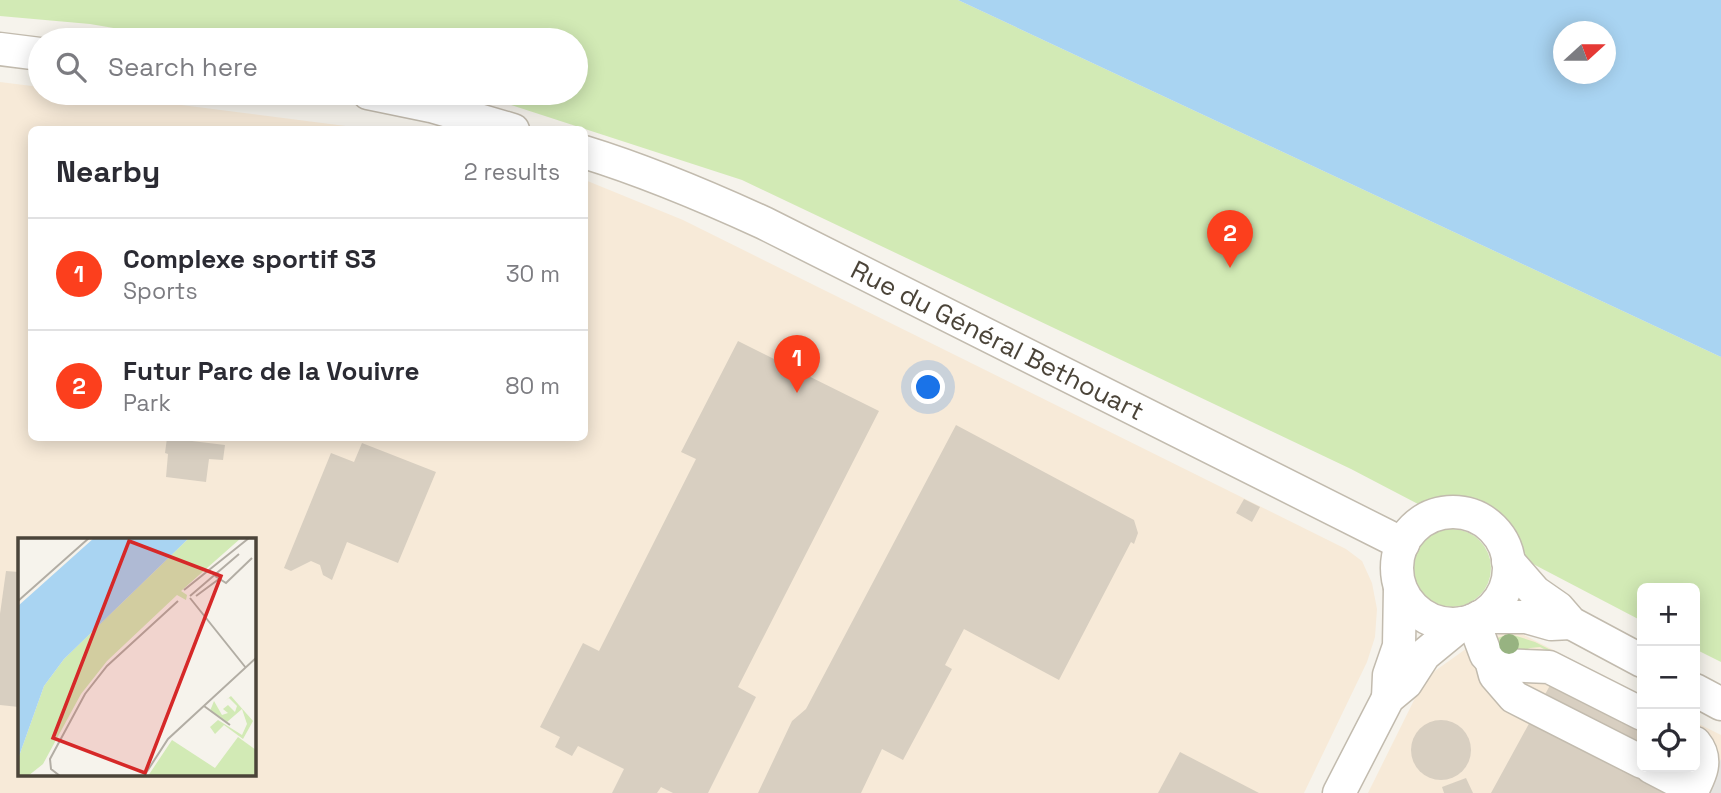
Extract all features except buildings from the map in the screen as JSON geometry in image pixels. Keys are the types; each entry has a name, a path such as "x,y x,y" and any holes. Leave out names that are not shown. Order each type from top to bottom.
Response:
{"street":[{"path":"0,49 28,52"},
{"path":"426,105 499,126"},
{"name":"Rue du Général Bethouart","path":"588,153 627,165 704,195 764,223 1403,544"},
{"path":"1339,793 1388,698 1406,683 1424,655 1495,604 1502,593 1507,581 1508,561 1501,540 1477,518 1456,512 1435,515 1424,520 1408,534 1403,544 1397,565 1400,587 1399,646 1388,675 1388,698"},
{"path":"1508,561 1535,592 1558,608 1571,623 1637,659"},
{"path":"1400,587 1410,604 1425,617 1444,623 1526,617 1551,624 1571,623"},
{"path":"1472,620 1495,675 1514,697 1637,759"},
{"path":"1491,660 1507,667 1549,667 1637,711"},
{"path":"1700,693 1721,704"},
{"path":"1660,772 1692,791 1706,755"}],"shaded area":[{"path":"0,82 28,86 28,105 181,105 346,126 28,126 28,441 588,441 588,181 683,220 1346,549 1362,561 1372,583 1377,609 1375,637 1367,662 1304,793 0,793"},
{"path":"1506,632 1520,633 1637,692 1637,772 1700,772 1700,724 1721,735 1721,793 1368,793 1425,678 1470,646"},
{"path":"1721,759 1721,793 1704,793"}],"green space":[{"path":"0,0 958,0 1721,357 1721,662 1700,652 1700,583 1637,583 1637,618 1351,469 742,180 588,130 588,126 576,126 511,105 588,105 588,28 114,28 0,16"},
{"path":"1452,529 1467,532 1479,541 1488,553 1491,568 1488,583 1479,595 1467,604 1452,607 1437,604 1425,595 1416,583 1413,568 1416,553 1425,541 1437,532"},
{"path":"1510,634 1535,642 1637,693 1637,697 1540,647 1513,655 1499,648 1494,639"}],"water":[{"path":"958,0 1721,0 1721,357"}],"place":[{"name":"Futur Parc de la Vouivre","path":"1230,268"},
{"name":"Complexe sportif S3","path":"797,393"}]}
